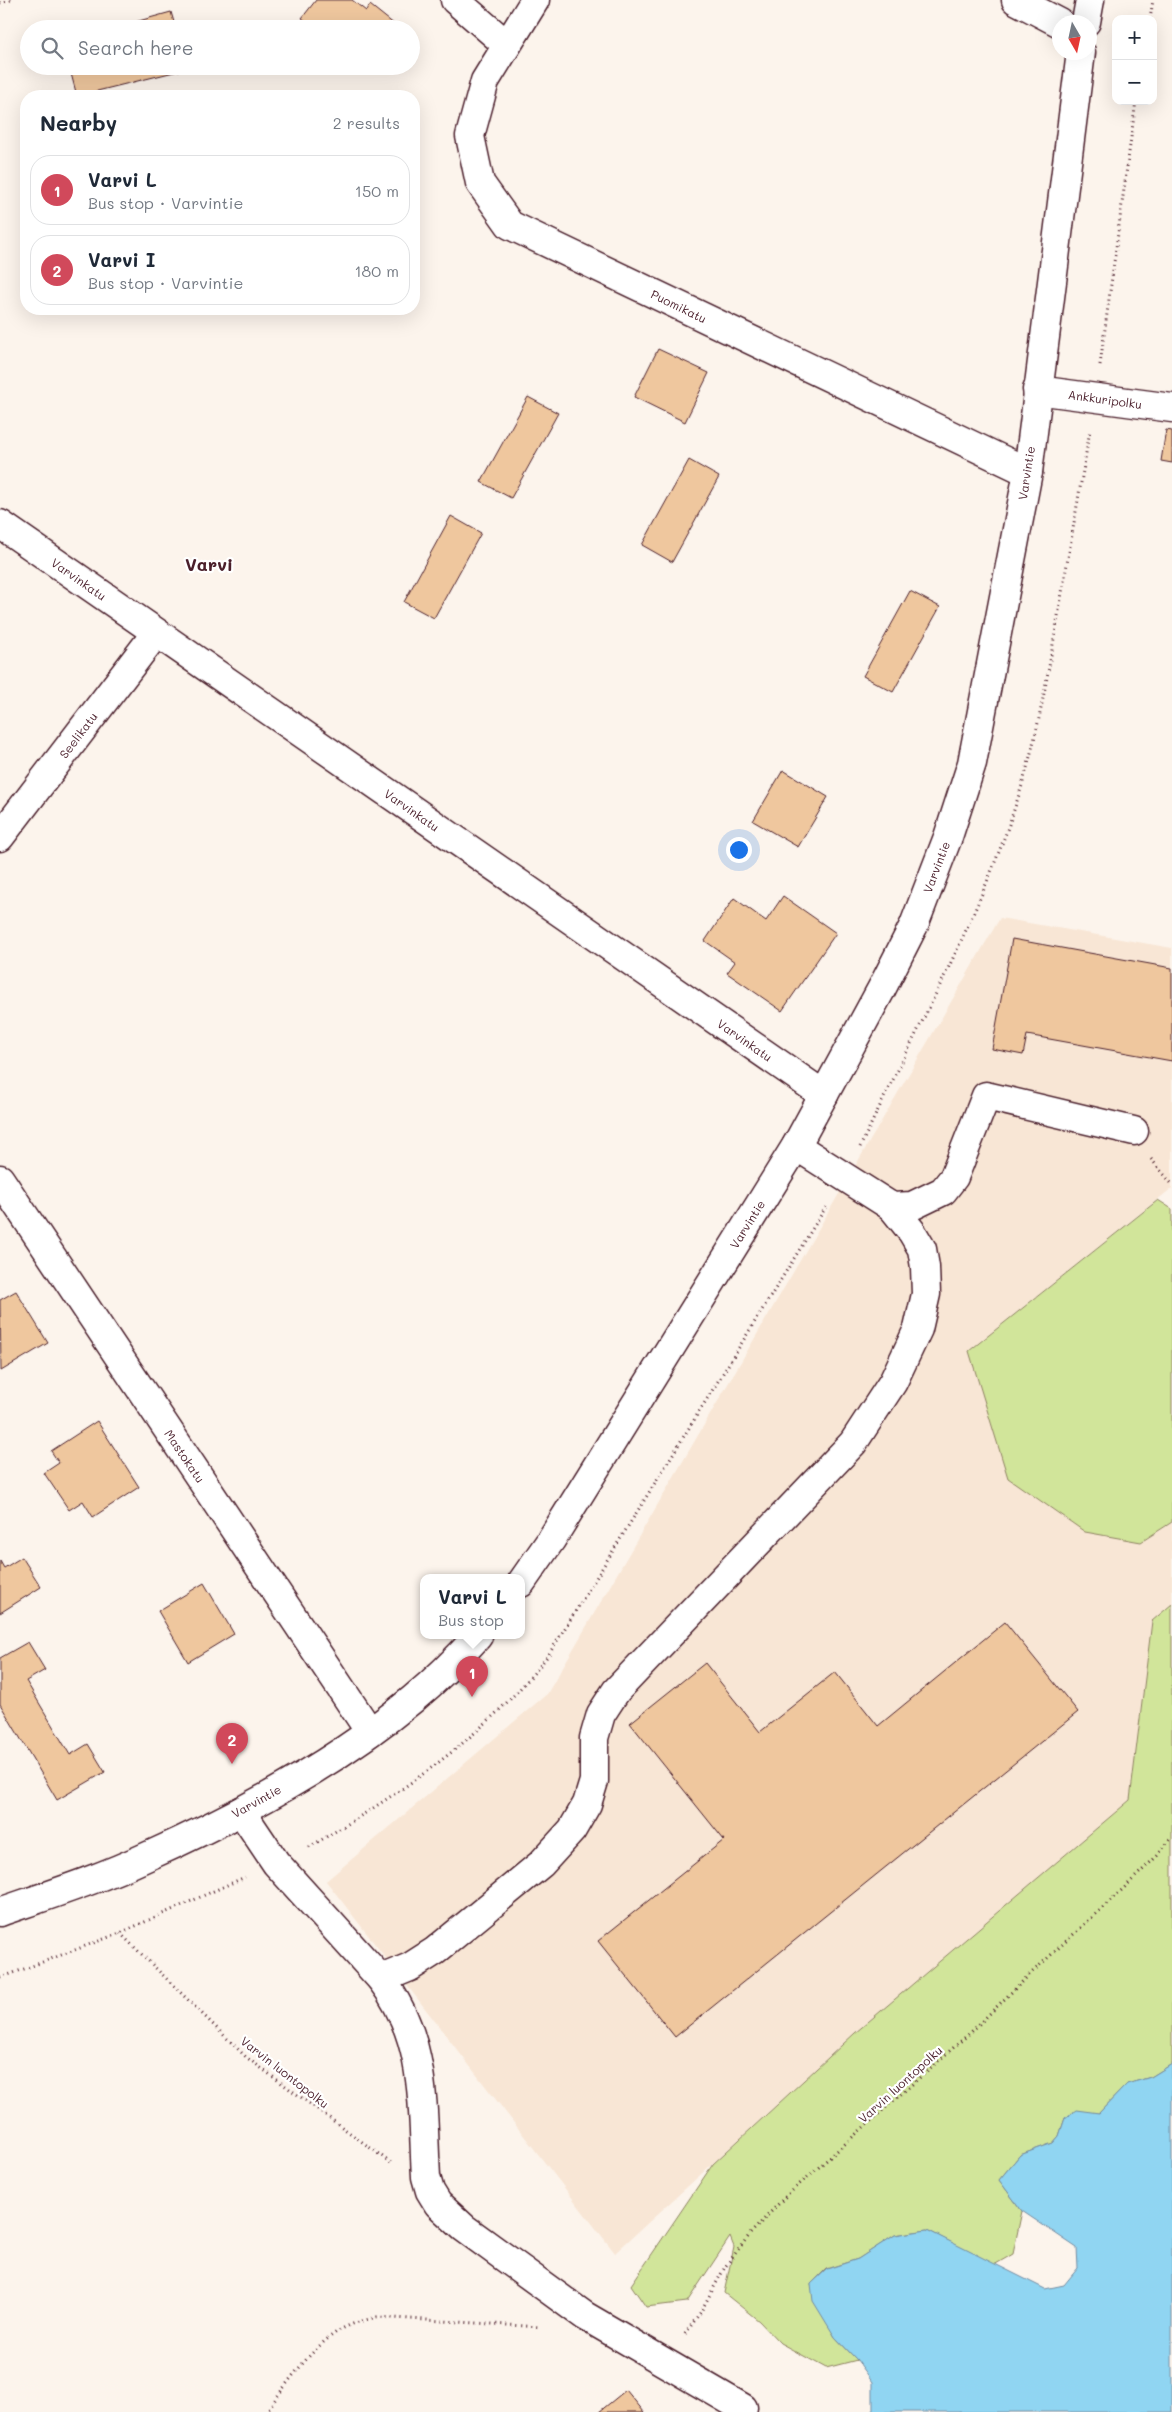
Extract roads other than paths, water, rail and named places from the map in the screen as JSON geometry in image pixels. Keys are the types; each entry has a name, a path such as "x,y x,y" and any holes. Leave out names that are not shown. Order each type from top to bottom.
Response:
{"street":[{"path":"455,0 507,45 535,0"},
{"path":"1016,0 1052,18"},
{"path":"1087,15 1090,0"},
{"name":"Puomikatu","path":"507,45 485,82 470,136 480,183 510,225 1028,472"},
{"name":"Varvintie","path":"525,1577 552,1540 796,1146 882,988 914,924 951,828 972,763 1028,472 1037,390 1081,60"},
{"name":"Ankkuripolku","path":"1037,390 1172,408"},
{"name":"Varvinkatu","path":"0,524 824,1095"},
{"name":"Seelikatu","path":"0,837 156,633"},
{"path":"892,1208 912,1206 943,1191 954,1177 986,1096 1134,1131"},
{"path":"382,1980 410,1967 435,1951 541,1864 572,1830 587,1804 594,1781 594,1738 601,1714 616,1691 858,1435 898,1373 918,1329 926,1294 922,1249 912,1232 892,1208 796,1146"},
{"name":"Mastokatu","path":"0,1179 370,1732"},
{"name":"Varvintie","path":"0,1912 146,1858 241,1810 325,1762 370,1732 414,1699 475,1639"},
{"path":"241,1810 276,1863 382,1980 397,2000 408,2022 414,2042 421,2080 426,2177 430,2191 438,2204 464,2228 585,2316 743,2408"}],"water":[{"path":"1172,2064 1172,2412 870,2412 873,2410 873,2382 857,2360 835,2337 813,2301 811,2284 827,2269 858,2259 895,2235 927,2230 1045,2289 1064,2285 1078,2268 1077,2248 1022,2211 999,2180 1020,2155 1053,2143 1059,2136 1065,2118 1076,2110 1099,2113 1127,2084 1151,2077"}],"place":[{"name":"Varvi L","path":"472,1697"},
{"name":"Varvi I","path":"232,1764"}],"district":[{"name":"Varvi","path":"209,564"}]}
